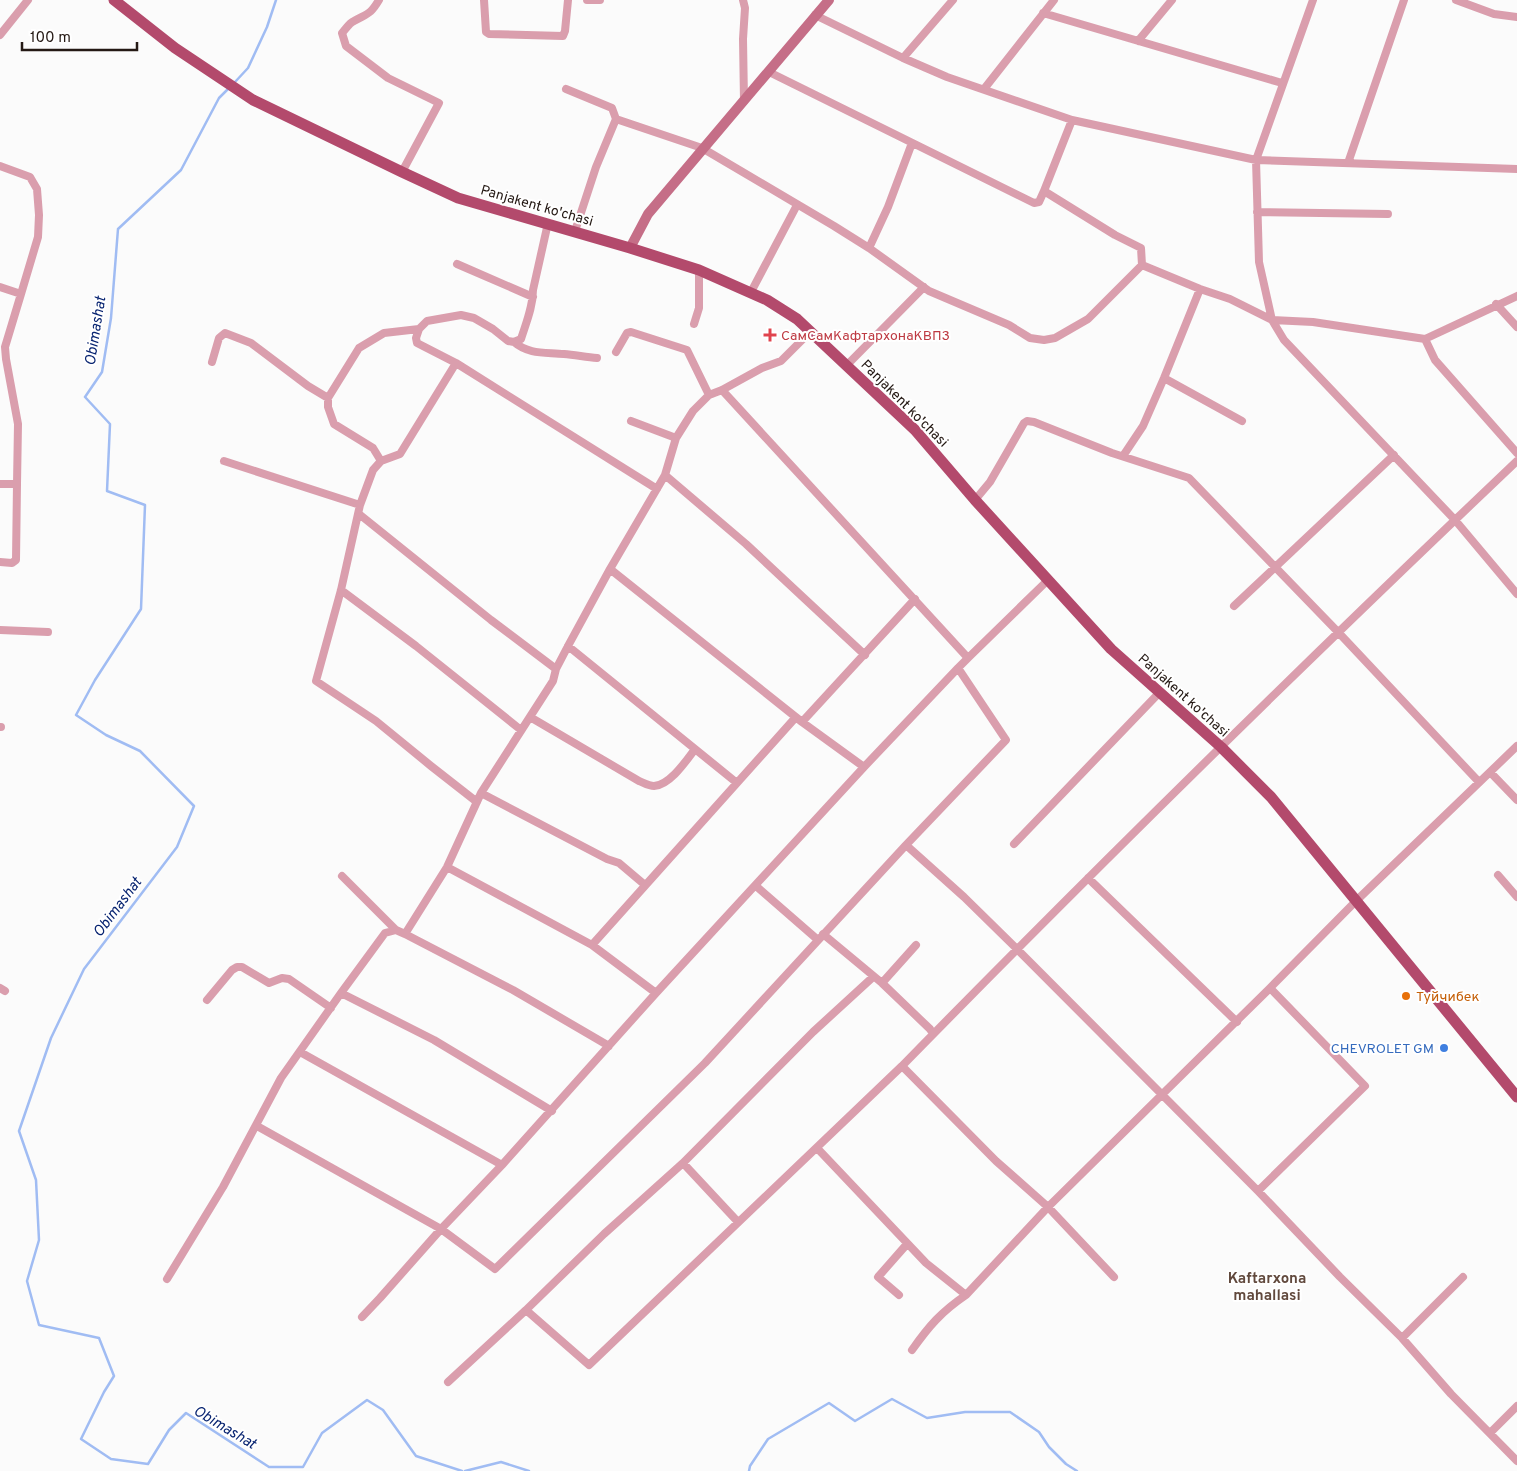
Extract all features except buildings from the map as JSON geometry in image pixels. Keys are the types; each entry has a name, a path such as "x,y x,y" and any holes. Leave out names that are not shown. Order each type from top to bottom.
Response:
{"main road":[{"name":"Panjakent ko'chasi","path":"114,0 175,48 253,100 402,172 458,198 575,231 699,270 750,292 783,309 797,319 915,430 975,500 1111,649 1221,747 1271,797 1517,1096"},
{"path":"630,248 648,214 829,0"}],"street":[{"path":"0,35 28,0"},
{"path":"379,0 367,15 352,21 342,33 346,46 388,78 439,103 402,172"},
{"path":"484,0 486,32 489,34 563,36 568,0"},
{"path":"587,0 600,0"},
{"path":"743,0 745,8 743,39 744,101"},
{"path":"903,58 953,0"},
{"path":"984,89 1054,0"},
{"path":"1138,41 1172,0"},
{"path":"1313,0 1256,160 1258,262 1272,320 1284,340 1455,520 1517,594"},
{"path":"1348,163 1404,0"},
{"path":"1456,0 1494,14 1517,17"},
{"path":"1043,13 1282,84"},
{"path":"815,15 903,58 947,77 1072,120 1256,160 1517,169"},
{"path":"769,72 1034,204 1039,202 1044,191 1072,120"},
{"path":"566,89 612,108 616,120 596,167 575,231"},
{"path":"616,120 702,148 869,248 928,291 1009,325 1030,338 1044,340 1055,338 1088,318 1142,265 1141,248 1115,235 1044,191"},
{"path":"869,248 888,207 912,143"},
{"path":"0,166 30,178 37,189 39,215 38,237 5,347 18,424 16,560 12,563 0,562"},
{"path":"750,292 797,205"},
{"path":"1257,212 1388,214"},
{"path":"514,342 520,339 529,316 548,223"},
{"path":"457,264 533,297"},
{"path":"1142,265 1230,299 1272,320 1313,322 1425,339 1496,304 1517,296"},
{"path":"694,324 699,308 699,270"},
{"path":"0,287 21,294"},
{"path":"846,366 924,287"},
{"path":"1123,456 1143,426 1200,289"},
{"path":"1496,304 1517,327"},
{"path":"381,461 373,448 334,424 328,407 328,398 359,348 384,333 418,329 427,321 460,315 474,318 493,329 508,341 536,353 597,358"},
{"path":"418,329 417,343 456,363 656,489"},
{"path":"405,934 447,867 481,793 553,681 556,669 568,646 664,474 676,438 693,411 710,395 762,368 781,361 811,331"},
{"path":"616,352 627,333 631,332 687,350 710,395"},
{"path":"212,362 222,335 225,333 251,343 308,386 328,398"},
{"path":"1425,339 1434,360 1517,453"},
{"path":"456,363 400,454 381,461 373,470 360,505 341,590 316,681 376,721 477,802"},
{"path":"1164,378 1242,421"},
{"path":"722,390 968,658"},
{"path":"631,421 676,438"},
{"path":"975,500 990,482 1024,423 1027,421 1189,478 1276,567 1479,782"},
{"path":"1234,606 1394,455"},
{"path":"224,461 360,505"},
{"path":"526,1310 589,1365 902,1066 1221,747 1517,461"},
{"path":"664,474 746,544 865,655"},
{"path":"0,484 17,484"},
{"path":"358,514 556,669"},
{"path":"610,569 802,722 864,767"},
{"path":"362,1318 441,1228 502,1165 656,993 864,767 958,668 1048,580"},
{"path":"341,590 416,646 521,730"},
{"path":"802,722 915,599"},
{"path":"0,630 48,632"},
{"path":"568,646 737,783"},
{"path":"257,1126 441,1228 495,1269 705,1063 820,937 1006,740 958,668"},
{"path":"1014,844 1159,693"},
{"path":"592,945 796,717 802,722"},
{"path":"530,718 639,781 652,786 660,785 669,779 679,770 695,749"},
{"path":"912,1350 930,1324 951,1305 966,1295 1048,1207 1237,1022 1356,900 1517,746"},
{"path":"1490,772 1517,800"},
{"path":"481,793 607,859 619,863 645,885"},
{"path":"906,845 964,897 1258,1191 1340,1277 1402,1338 1451,1394 1517,1461"},
{"path":"447,867 592,945 656,993"},
{"path":"1498,875 1517,897"},
{"path":"342,876 396,930 513,990 610,1046"},
{"path":"1088,878 1237,1022"},
{"path":"756,886 882,983 934,1034"},
{"path":"167,1279 223,1187 281,1078 385,933 396,930"},
{"path":"882,983 916,945"},
{"path":"207,1000 232,970 238,967 269,983 282,978 289,979 331,1008"},
{"path":"448,1382 682,1163 813,1032 873,977"},
{"path":"1258,1191 1365,1086 1270,988"},
{"path":"341,993 434,1040 552,1110"},
{"path":"300,1052 502,1165"},
{"path":"902,1066 996,1161 1048,1207 1114,1276"},
{"path":"817,1148 926,1263 966,1295"},
{"path":"682,1163 738,1222"},
{"path":"899,1296 878,1277 908,1244"},
{"path":"1402,1338 1463,1277"},
{"path":"1490,1432 1517,1406"}],"waterway":[{"name":"Obimashat","path":"235,82 248,68 267,27 276,0"},
{"name":"Obimashat","path":"229,88 219,98 181,170 118,229 111,318 102,372 85,397 110,424 107,491 145,505 141,609 95,680 76,715 106,735 140,751 194,806 177,847 84,969 51,1038 19,1131 36,1180 39,1240 27,1281 39,1325 99,1338 114,1376 81,1439 111,1459 148,1464 169,1430 186,1413 269,1467 303,1467 322,1433 367,1400 383,1410 416,1456 462,1471"},
{"name":"Obimashat","path":"749,1471 750,1466 768,1439 829,1403 855,1421 892,1399 927,1418 965,1412 1010,1412 1039,1432 1049,1447 1066,1464 1077,1471"},
{"name":"Obimashat","path":"465,1471 501,1462 529,1471"}],"place":[{"name":"СамСамКафтархонаКВП3","path":"770,335"},
{"name":"Туйчибек","path":"1406,996"},
{"name":"CHEVROLET GM","path":"1444,1048"}],"district":[{"name":"Kaftarxona mahallasi","path":"1267,1286"}]}
